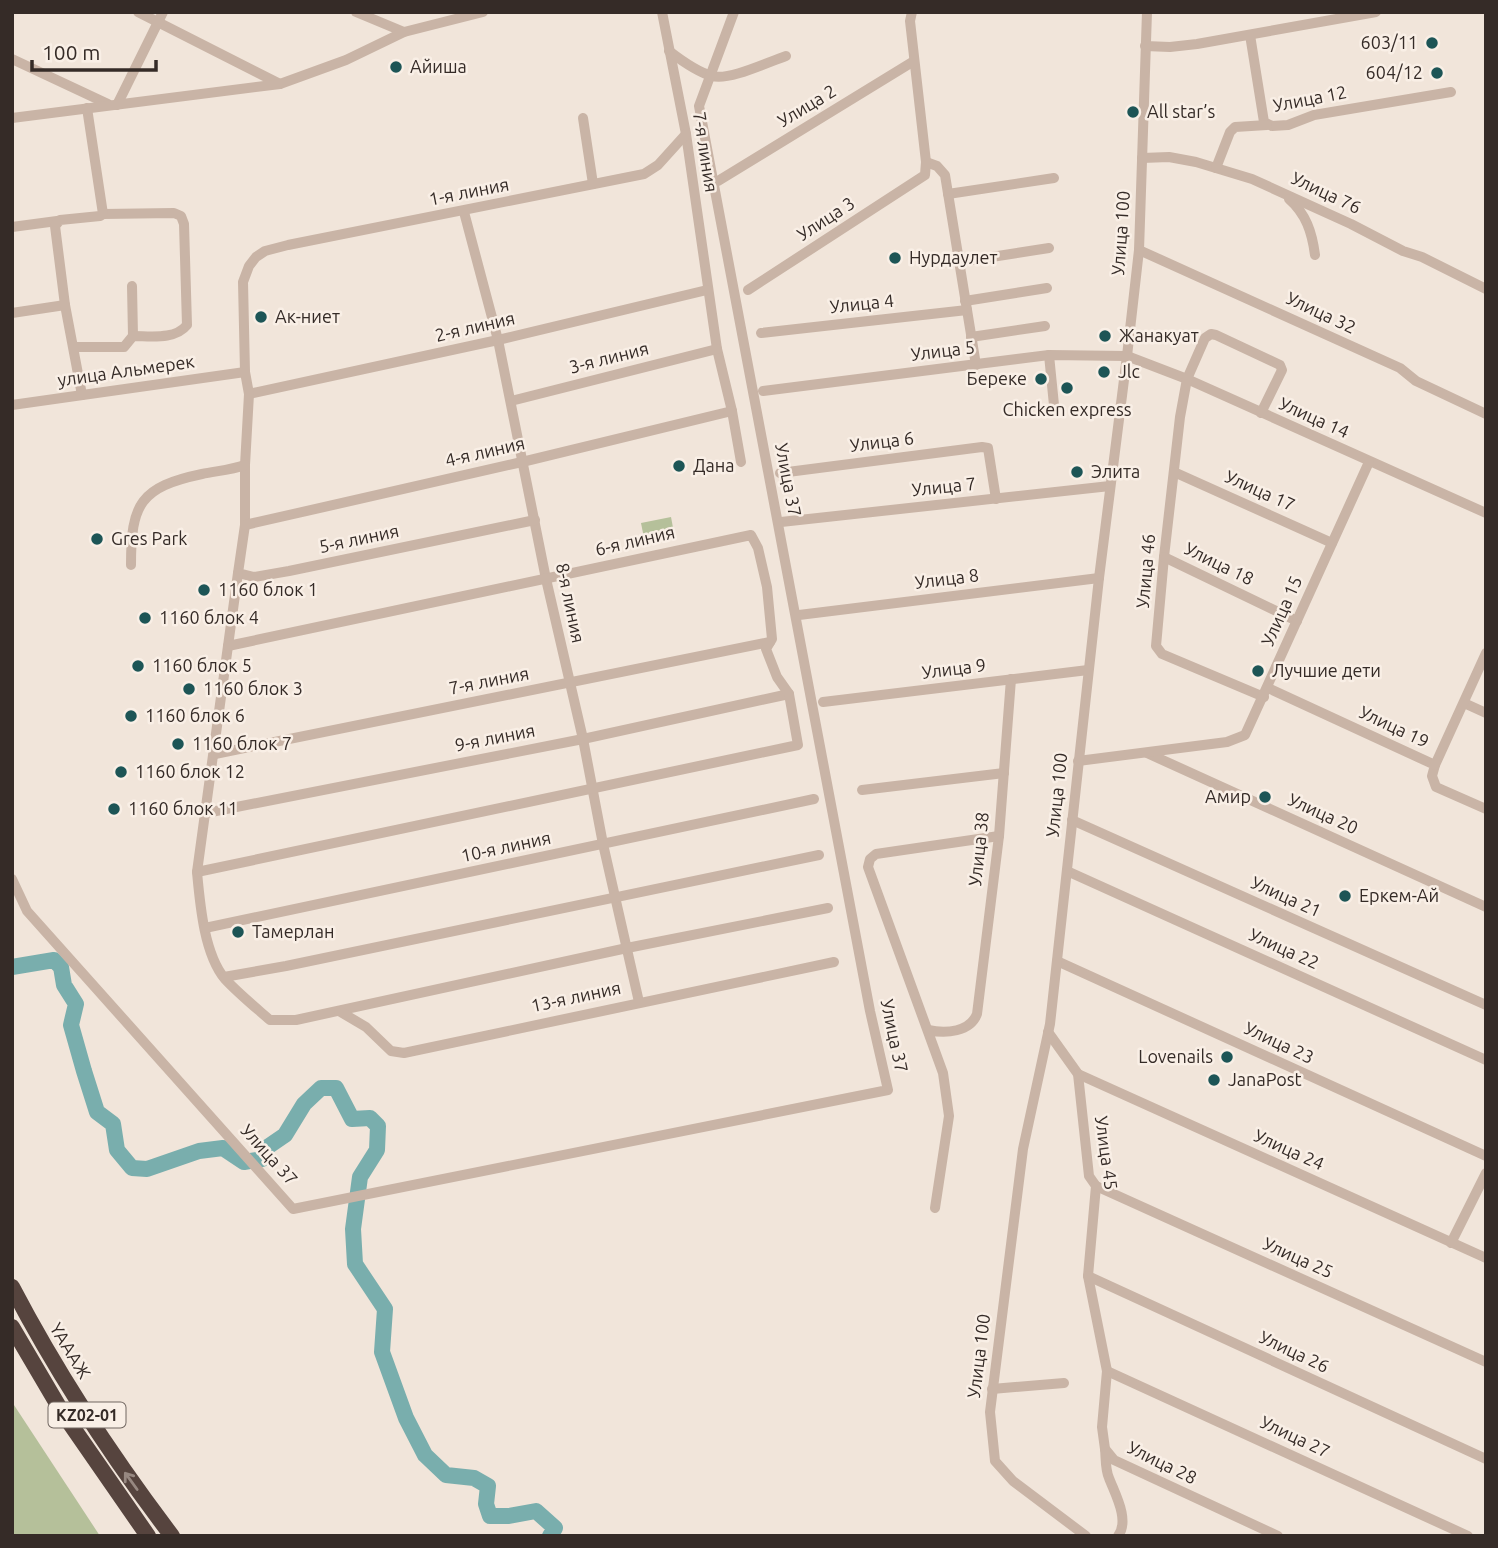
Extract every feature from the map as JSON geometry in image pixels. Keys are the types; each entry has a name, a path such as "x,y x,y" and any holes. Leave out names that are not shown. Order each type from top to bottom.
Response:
{"highway":[{"name":"ҮАААЖ","path":"12,1287 67,1385 125,1474 172,1536"},
{"name":"KZ02-01","path":"12,1327 62,1412 148,1536"}],"street":[{"path":"138,12 161,17 280,84"},
{"path":"356,12 404,32"},
{"path":"12,118 280,84 346,60 404,32 483,12"},
{"name":"7-я линия","path":"662,12 686,134 717,349 741,463"},
{"name":"Улица 37","path":"12,879 27,911 293,1209 888,1090 867,997 699,106 734,12"},
{"path":"912,12 910,21 926,162 937,166 943,172 976,365"},
{"name":"Улица 100","path":"1086,1536 1013,1481 995,1461 990,1412 1023,1149 1048,1032 1088,670 1139,250 1147,12"},
{"path":"1145,46 1170,47 1376,12"},
{"path":"114,106 161,17"},
{"name":"Улица 12","path":"1250,35 1267,125 1288,125 1314,115 1451,92"},
{"path":"669,51 714,77 729,76 786,56"},
{"path":"12,59 114,106"},
{"name":"Улица 2","path":"718,181 914,61"},
{"path":"87,108 103,214"},
{"path":"583,118 593,184"},
{"path":"1216,168 1230,132 1235,127 1267,125"},
{"name":"1-я линия","path":"245,372 243,282 249,266 265,251 644,174 658,165 686,134"},
{"name":"Улица 76","path":"1142,158 1169,158 1252,179 1486,289"},
{"name":"Улица 3","path":"748,290 922,178 927,171 926,162"},
{"path":"948,194 1054,178"},
{"path":"1280,192 1297,206 1309,224 1315,255"},
{"name":"8-я линия","path":"464,212 498,340 546,579 639,1002"},
{"path":"12,227 103,214 181,216 184,224 187,325 175,335 133,336"},
{"path":"57,221 55,226 65,306 82,395"},
{"path":"959,262 1049,248"},
{"name":"Улица 32","path":"1139,250 1400,368 1416,382 1486,414"},
{"path":"74,347 124,346 133,336 132,286"},
{"name":"Улица 4","path":"761,333 966,306 1047,288"},
{"name":"2-я линия","path":"249,394 498,340 708,290"},
{"path":"12,313 65,306"},
{"path":"971,337 1045,326"},
{"name":"Улица 46","path":"1261,413 1282,370 1280,365 1216,335 1211,334 1205,338 1187,379 1164,557 1157,650 1266,693"},
{"name":"3-я линия","path":"510,401 717,349"},
{"path":"1049,355 1054,405"},
{"name":"Улица 5","path":"763,391 1049,355 1127,356"},
{"name":"Улица 14","path":"1127,356 1187,379 1486,513"},
{"path":"245,372 249,394 245,525 198,872 199,897 205,928 211,953 223,977 270,1020 281,1022 828,908"},
{"name":"улица Альмерек","path":"12,405 245,372"},
{"name":"4-я линия","path":"245,525 732,411"},
{"name":"Улица 6","path":"780,473 982,447 988,448 996,499"},
{"name":"Улица 15","path":"1078,761 1238,739 1245,735 1369,462"},
{"path":"131,565 131,529 140,505 152,490 245,464"},
{"name":"Улица 17","path":"1174,472 1332,543"},
{"name":"Улица 7","path":"782,522 1110,486"},
{"name":"5-я линия","path":"238,573 254,577 289,571 535,520"},
{"name":"6-я линия","path":"228,646 751,535 758,548 767,587 772,639 766,649 777,677 789,694 798,745 592,787"},
{"name":"Улица 18","path":"1164,557 1297,621"},
{"name":"Улица 8","path":"799,615 1099,578"},
{"name":"7-я линия","path":"215,754 771,642"},
{"path":"1435,765 1486,653"},
{"name":"Улица 9","path":"824,702 1088,670"},
{"name":"Улица 38","path":"928,1030 963,1029 974,1022 977,1014 999,836 1011,679"},
{"name":"Улица 19","path":"1266,693 1435,765 1432,776 1436,787 1486,809"},
{"name":"9-я линия","path":"206,813 583,739 789,694"},
{"path":"1464,703 1486,713"},
{"name":"Улица 20","path":"1146,752 1486,907"},
{"path":"862,790 1004,773"},
{"path":"198,872 592,787"},
{"name":"10-я линия","path":"205,928 814,799"},
{"name":"Улица 21","path":"1072,820 1486,1005"},
{"name":"Улица 37","path":"935,1208 949,1116 943,1073 869,867 870,859 876,854 999,836"},
{"path":"223,977 820,856"},
{"name":"Улица 22","path":"1067,871 1486,1060"},
{"name":"Улица 23","path":"1057,961 1486,1156"},
{"name":"13-я линия","path":"339,1011 366,1027 397,1054 834,962"},
{"path":"1048,1032 1079,1073"},
{"name":"Улица 45","path":"1079,1073 1090,1176 1096,1186 1088,1276 1107,1371"},
{"name":"Улица 24","path":"1079,1073 1486,1258"},
{"path":"1451,1243 1486,1173"},
{"name":"Улица 25","path":"1096,1186 1486,1363"},
{"name":"Улица 26","path":"1088,1276 1486,1459"},
{"name":"Улица 28","path":"1107,1371 1102,1427 1105,1449 1114,1460 1278,1536"},
{"name":"Улица 27","path":"1107,1371 1468,1536"},
{"path":"992,1390 1064,1383"},
{"path":"1105,1449 1108,1474 1124,1522 1118,1536"}],"green space":[{"path":"671,517 675,538 645,543 641,523"},
{"path":"12,1402 100,1536 12,1536"}],"waterway":[{"path":"12,967 54,960 61,967 64,985 76,1004 71,1025 97,1112 113,1124 117,1150 132,1168 147,1169 199,1151 223,1148 244,1162 262,1159 266,1148 285,1135 304,1104 321,1088 336,1088 352,1119 370,1118 378,1126 377,1150 360,1177 353,1229 355,1264 385,1309 382,1352 406,1418 425,1455 446,1475 474,1478 488,1486 486,1504 490,1516 536,1511 555,1528 550,1536"}],"place":[{"name":"603/11","path":"1432,43"},
{"name":"Айиша","path":"396,67"},
{"name":"604/12","path":"1437,73"},
{"name":"All star’s","path":"1133,112"},
{"name":"Нурдаулет","path":"895,258"},
{"name":"Ак-ниет","path":"261,317"},
{"name":"Жанакуат","path":"1105,336"},
{"name":"Jlc","path":"1104,372"},
{"name":"Береке","path":"1041,379"},
{"name":"Chicken express","path":"1067,388"},
{"name":"Дана","path":"679,466"},
{"name":"Элита","path":"1077,472"},
{"name":"Gres Park","path":"97,539"},
{"name":"1160 блок 1","path":"204,590"},
{"name":"1160 блок 4","path":"145,618"},
{"name":"1160 блок 5","path":"138,666"},
{"name":"Лучшие дети","path":"1258,671"},
{"name":"1160 блок 3","path":"189,689"},
{"name":"1160 блок 6","path":"131,716"},
{"name":"1160 блок 7","path":"178,744"},
{"name":"1160 блок 12","path":"121,772"},
{"name":"Амир","path":"1265,797"},
{"name":"1160 блок 11","path":"114,809"},
{"name":"Еркем-Ай","path":"1345,896"},
{"name":"Тамерлан","path":"238,932"},
{"name":"Lovenails","path":"1227,1057"},
{"name":"JanaPost","path":"1214,1080"}]}
